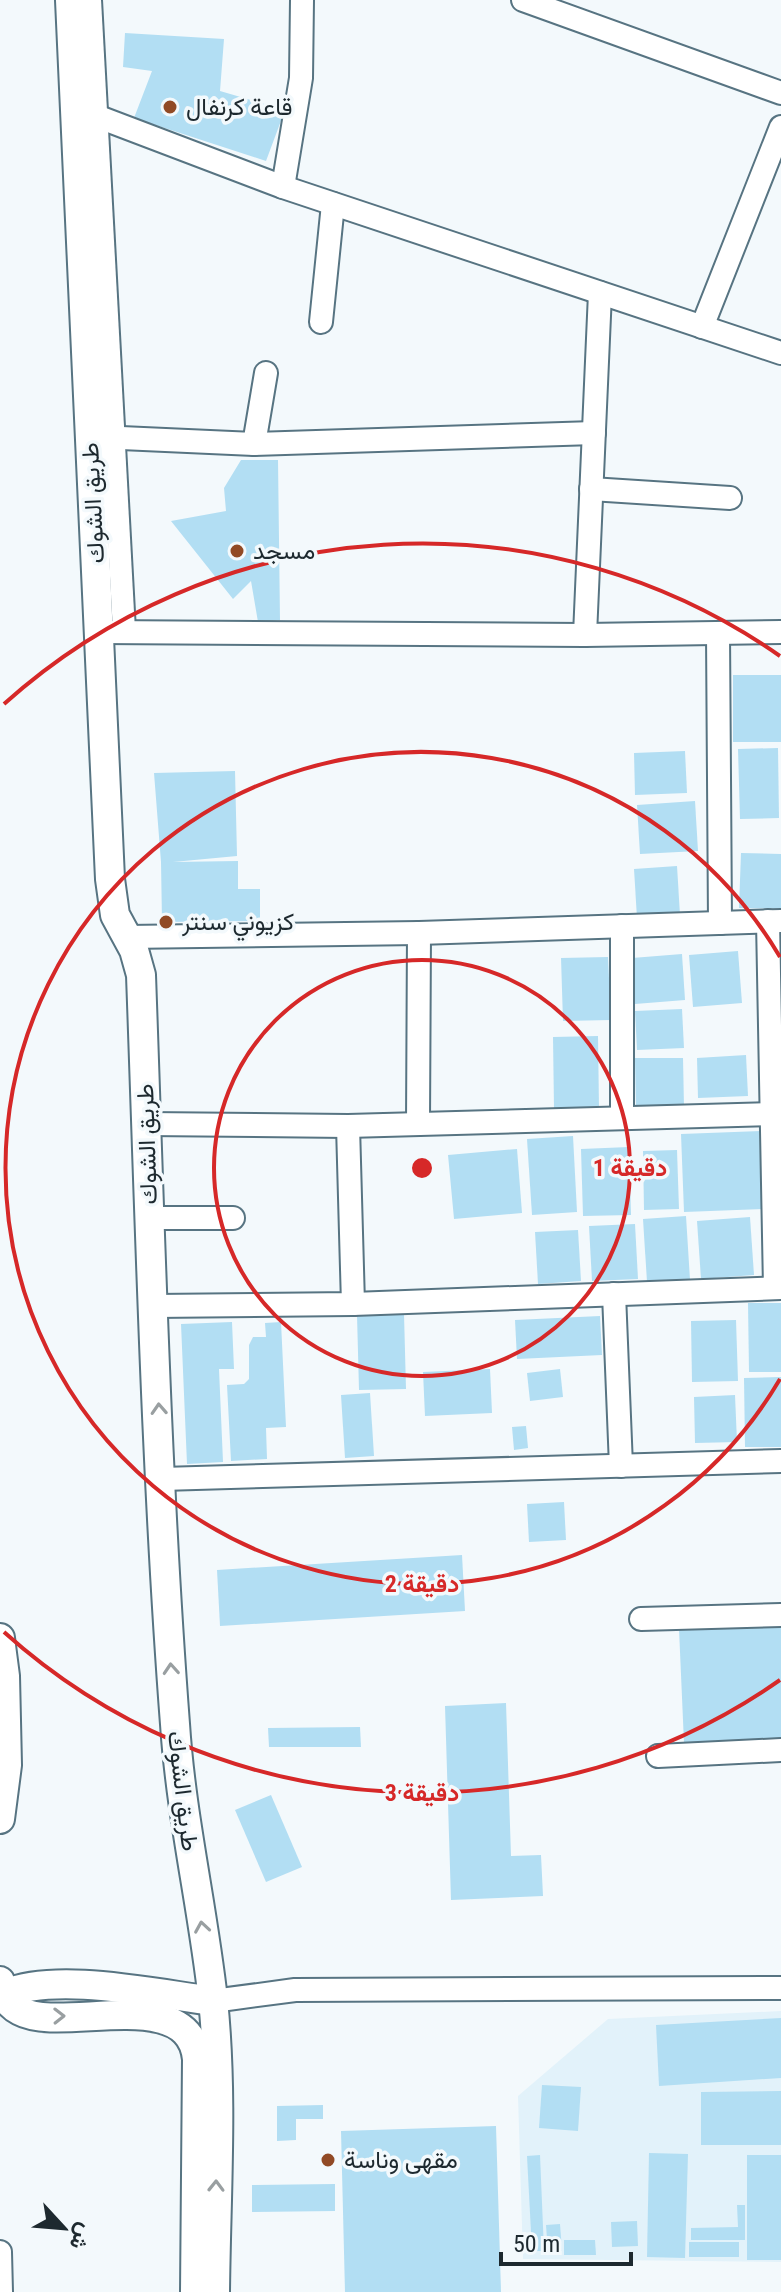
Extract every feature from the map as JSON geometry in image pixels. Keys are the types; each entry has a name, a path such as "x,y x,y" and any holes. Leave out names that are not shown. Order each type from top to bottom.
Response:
{"main road":[{"name":"طريق الشوك","path":"70,0 86,111 111,632 111,903 118,923 134,950 141,975 171,1667 180,1788 213,2001 207,2059 195,2292"},
{"path":"0,1638 5,1676 7,1765 0,1819"},
{"path":"1,1997 30,1986 73,1986 213,2001"},
{"path":"1,1997 15,2008 36,2017 126,2015 165,2022 190,2038 207,2059"},
{"name":"طريق الشوك","path":"207,2059 215,2292"}],"street":[{"path":"90,0 86,111 283,187 781,353"},
{"path":"283,187 301,78 302,0"},
{"path":"523,0 781,93"},
{"path":"702,327 781,127"},
{"path":"321,322 333,204"},
{"path":"585,635 600,293"},
{"path":"254,444 266,373"},
{"path":"102,437 254,444 594,433"},
{"path":"591,489 730,498"},
{"path":"111,632 585,635 781,632"},
{"path":"718,633 720,923"},
{"path":"127,937 419,933 775,921 772,1114 778,1288 353,1304 154,1306"},
{"path":"622,926 622,1118"},
{"path":"418,1124 419,933"},
{"path":"146,1124 348,1126 772,1114"},
{"path":"348,1126 353,1304"},
{"path":"150,1218 233,1218"},
{"path":"614,1294 621,1466"},
{"path":"162,1479 781,1461"},
{"path":"641,1619 781,1615"},
{"path":"658,1756 781,1750"},
{"path":"213,2001 295,1990 781,1988"},
{"path":"0,2252 1,2292"}],"shaded area":[{"path":"781,2011 781,2262 523,2259 518,2096 608,2019"}],"building":[{"path":"125,33 224,39 220,91 285,110 266,161 134,118 152,71 123,67"},
{"name":"مسجد","path":"241,460 278,460 280,620 258,622 251,581 233,599 171,521 226,511 224,488"},
{"path":"733,675 781,675 781,742 733,742"},
{"path":"778,748 779,818 740,819 738,749"},
{"path":"685,751 687,793 635,795 634,753"},
{"path":"235,771 237,856 173,862 238,861 238,889 260,889 260,921 162,922 154,773"},
{"path":"695,801 698,851 640,854 637,805"},
{"path":"741,853 781,854 781,909 739,908"},
{"path":"677,866 680,915 637,918 634,869"},
{"path":"738,951 742,1003 693,1007 689,955"},
{"path":"682,954 685,1000 635,1004 632,958"},
{"path":"608,957 611,1020 563,1021 561,958"},
{"path":"682,1009 684,1048 637,1050 635,1011"},
{"path":"598,1036 599,1109 554,1109 553,1037"},
{"path":"746,1055 748,1096 698,1098 697,1058"},
{"path":"635,1058 683,1058 684,1107 636,1107"},
{"path":"761,1131 763,1209 684,1212 681,1134"},
{"path":"573,1136 577,1212 532,1215 527,1139"},
{"path":"629,1147 631,1215 583,1216 581,1149"},
{"path":"517,1149 522,1213 454,1219 448,1155"},
{"path":"677,1150 679,1209 644,1210 643,1151"},
{"path":"686,1216 690,1280 647,1282 643,1219"},
{"path":"750,1217 754,1275 701,1279 697,1221"},
{"path":"635,1224 638,1279 592,1281 589,1226"},
{"path":"578,1230 581,1281 538,1284 535,1232"},
{"path":"748,1303 781,1303 781,1372 749,1372"},
{"path":"404,1314 406,1389 359,1390 357,1315"},
{"path":"600,1316 602,1355 517,1359 515,1320"},
{"path":"736,1320 738,1381 692,1382 691,1321"},
{"path":"232,1322 234,1369 219,1369 223,1462 187,1464 181,1324"},
{"path":"281,1322 286,1427 266,1428 267,1459 231,1461 227,1385 244,1384 249,1379 249,1345 253,1337 266,1337 265,1323"},
{"path":"490,1369 492,1413 425,1416 423,1372"},
{"path":"560,1369 563,1397 530,1401 527,1373"},
{"path":"781,1377 781,1447 745,1447 744,1378"},
{"path":"370,1393 374,1456 345,1458 341,1395"},
{"path":"735,1395 737,1442 695,1443 694,1397"},
{"path":"526,1426 528,1448 514,1450 512,1427"},
{"path":"564,1502 566,1540 529,1542 527,1504"},
{"path":"462,1555 465,1611 220,1626 217,1570"},
{"path":"781,1624 781,1739 684,1743 679,1629"},
{"path":"506,1703 511,1856 541,1855 543,1896 451,1900 445,1706"},
{"path":"360,1727 361,1747 269,1747 268,1728"},
{"path":"271,1795 302,1867 266,1882 235,1810"},
{"path":"781,2018 781,2078 659,2086 656,2025"},
{"path":"542,2085 581,2087 578,2131 539,2128"},
{"path":"781,2091 781,2145 701,2145 701,2092"},
{"path":"323,2105 323,2119 296,2119 296,2140 277,2141 277,2106"},
{"path":"496,2126 501,2292 345,2292 341,2131"},
{"path":"649,2153 688,2154 685,2258 647,2257"},
{"path":"540,2155 544,2251 532,2251 527,2156"},
{"path":"747,2155 781,2155 781,2260 747,2260"},
{"path":"335,2184 335,2211 252,2212 252,2185"},
{"path":"737,2205 745,2205 745,2240 691,2240 691,2228 738,2227"},
{"path":"637,2221 638,2246 612,2247 611,2222"},
{"path":"560,2224 562,2251 548,2253 546,2225"},
{"path":"564,2240 595,2240 596,2255 564,2255"},
{"path":"689,2242 739,2242 739,2257 689,2257"}],"place":[{"name":"قاعة كرنفال","path":"170,107"},
{"name":"مسجد","path":"237,551"},
{"name":"كزيوني سنتر","path":"166,922"},
{"name":"مقهى وناسة","path":"328,2160"}]}
